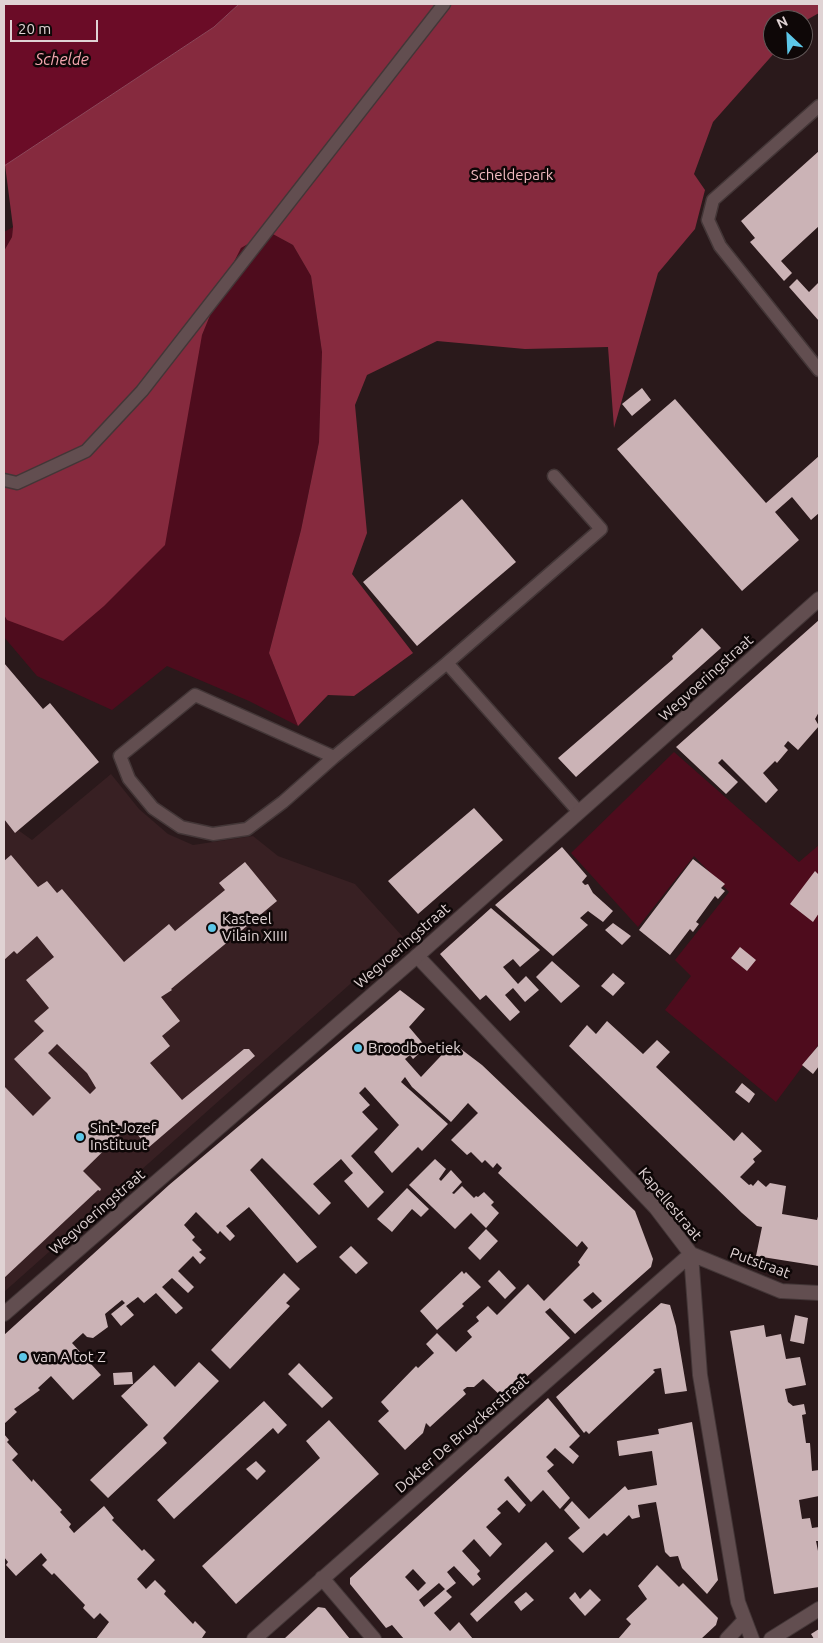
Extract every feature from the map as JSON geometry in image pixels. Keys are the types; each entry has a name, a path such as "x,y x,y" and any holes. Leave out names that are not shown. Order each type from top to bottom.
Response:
{"street":[{"name":"Wegvoeringstraat","path":"4,1314 417,956 819,599"},
{"name":"Kapellestraat","path":"417,956 656,1208 692,1254 700,1375 738,1602 752,1639"},
{"name":"Putstraat","path":"692,1254 781,1291 819,1293"},
{"name":"Dokter De Bruyckerstraat","path":"254,1639 692,1254"},
{"path":"322,1578 374,1639"},
{"path":"770,1639 819,1609"},
{"path":"727,1639 744,1621"}],"lane":[{"path":"4,480 17,483 86,451 142,391 444,4"},
{"path":"819,106 713,200 708,220 720,246 819,370"},
{"path":"334,757 195,695 120,756 129,779 153,808 182,827 213,834 247,829 283,802 601,529 554,476"},
{"path":"446,663 579,812"}],"shaded area":[{"path":"13,227 12,237 4,251 4,232"},
{"path":"269,232 293,245 311,276 322,352 319,442 301,530 269,653 298,726 249,701 167,666 112,710 37,676 4,637 4,615 7,620 202,335 223,284 241,248"},
{"path":"674,752 799,862 819,845 819,1044 776,1102 665,1010 691,976 675,960 729,892 694,856 638,927 571,853"},
{"name":"Sint-Jozef Instituut","path":"111,774 139,809 168,834 193,845 253,836 278,856 355,884 403,937 4,1292 4,820 32,840"}],"green space":[{"name":"Scheldepark","path":"239,4 819,4 819,13 813,16 813,10 763,10 763,60 768,60 713,122 694,174 705,190 695,229 658,273 614,428 608,347 525,349 437,341 367,375 355,405 367,533 352,574 413,653 354,696 328,695 298,726 269,653 301,530 319,442 322,352 311,276 293,245 269,232 241,248 223,284 202,335 165,545 104,606 63,641 7,620 4,615 4,251 12,237 13,227 5,165 214,27"}],"water":[{"name":"Schelde","path":"4,4 239,4 214,27 4,166"}],"building":[{"path":"819,151 819,226 781,261 792,273 784,281 750,242 755,238 741,221"},
{"path":"797,279 809,292 819,282 819,321 789,287"},
{"path":"642,388 651,400 632,416 622,404"},
{"path":"675,399 766,503 819,456 819,513 811,520 792,497 775,512 799,540 742,591 617,449"},
{"path":"462,499 516,562 417,646 363,582"},
{"path":"819,620 819,712 815,719 819,726 798,750 788,741 784,746 788,750 777,763 775,761 763,773 778,790 766,803 722,759 718,763 738,782 726,794 676,747"},
{"path":"702,628 721,648 576,777 558,758 673,659 672,656"},
{"path":"4,663 43,709 50,703 99,762 15,833 4,819"},
{"path":"474,808 503,840 418,914 388,881"},
{"path":"562,847 587,876 582,882 585,885 588,884 593,893 613,911 603,922 588,911 580,918 588,925 553,956 495,905"},
{"path":"11,855 38,887 47,881 57,893 62,889 124,962 169,924 175,931 225,890 219,883 245,862 277,901 172,990 161,997 180,1021 162,1036 170,1046 150,1063 182,1100 244,1049 249,1049 255,1056 148,1148 130,1125 83,1171 101,1189 100,1191 98,1190 4,1278 4,1086 33,1116 51,1098 14,1059 44,1031 34,1021 49,1008 26,980 54,957 37,936 17,954 14,951 4,960 4,861","holes":["57,1044 87,1073 96,1088 90,1094 48,1053"]},
{"path":"693,859 725,884 721,888 725,891 718,899 715,896 696,922 699,924 693,932 690,929 670,955 639,930"},
{"path":"815,871 819,875 819,913 813,922 790,904"},
{"path":"491,908 540,950 520,967 513,959 503,967 518,984 526,976 539,990 525,1002 513,988 505,995 520,1012 510,1021 486,995 480,1000 440,954"},
{"path":"613,923 631,936 622,945 605,930"},
{"path":"740,947 756,960 747,971 731,958"},
{"path":"552,961 580,986 561,1003 536,977"},
{"path":"613,973 625,983 613,996 601,986"},
{"path":"400,990 425,1009 409,1027 426,1047 413,1059 410,1055 405,1059 421,1077 453,1043 482,1065 635,1211 653,1259 651,1267 575,1334 550,1308 545,1312 570,1338 503,1398 483,1379 474,1387 467,1387 463,1390 466,1394 430,1427 426,1423 423,1433 405,1450 378,1421 389,1411 381,1402 416,1366 418,1368 434,1353 426,1344 437,1333 456,1352 472,1337 467,1331 479,1321 476,1317 488,1306 497,1315 528,1284 544,1301 580,1265 578,1262 588,1248 582,1241 577,1247 498,1173 502,1168 497,1163 493,1168 485,1160 482,1163 471,1152 467,1155 451,1140 478,1113 468,1103 451,1122 412,1087 405,1077 401,1082 448,1124 422,1151 418,1147 392,1173 374,1152 399,1125 365,1087 359,1093 370,1105 362,1112 378,1129 351,1156 384,1192 368,1208 344,1181 353,1173 341,1159 313,1184 331,1203 319,1215 262,1158 250,1170 317,1247 297,1263 249,1207 226,1226 235,1236 230,1241 220,1231 218,1234 196,1212 184,1225 195,1237 192,1240 202,1250 199,1252 206,1258 200,1264 193,1256 178,1271 194,1287 188,1293 172,1278 162,1287 183,1308 176,1314 156,1293 144,1303 138,1297 126,1306 134,1315 121,1326 111,1314 125,1303 122,1300 105,1314 108,1327 93,1338 87,1337 83,1333 72,1343 101,1375 73,1400 51,1376 38,1388 40,1390 14,1409 17,1412 4,1424 4,1335 169,1185","holes":["593,1292 602,1301 592,1309 583,1300"]},
{"path":"607,1021 643,1054 657,1040 670,1052 656,1067 734,1141 742,1132 762,1151 753,1159 755,1162 740,1177 753,1186 758,1180 766,1187 770,1183 786,1186 782,1214 817,1220 819,1213 819,1266 756,1256 762,1227 757,1226 742,1213 569,1046 587,1025 596,1034"},
{"path":"819,1045 819,1066 813,1074 802,1065"},
{"path":"742,1083 755,1094 749,1103 735,1092"},
{"path":"435,1159 446,1169 439,1179 441,1181 451,1170 462,1182 452,1193 454,1194 462,1186 474,1198 484,1192 494,1202 491,1205 499,1213 486,1228 471,1213 455,1229 409,1185"},
{"path":"407,1188 429,1209 421,1217 412,1209 392,1232 377,1219"},
{"path":"486,1229 498,1241 480,1260 468,1248"},
{"path":"351,1246 368,1263 356,1274 339,1257"},
{"path":"499,1270 516,1288 505,1299 488,1281"},
{"path":"462,1271 464,1274 466,1272 481,1287 462,1304 464,1306 437,1330 420,1311"},
{"path":"284,1273 300,1289 286,1303 290,1306 230,1369 211,1350"},
{"path":"661,1303 670,1305 676,1326 687,1391 665,1394 661,1368 655,1369 653,1370 655,1372 589,1434 586,1431 584,1433 556,1397"},
{"path":"795,1315 808,1318 804,1344 790,1341"},
{"path":"764,1325 766,1337 781,1334 786,1359 800,1357 806,1385 785,1389 788,1402 793,1406 804,1404 806,1414 802,1415 806,1443 810,1443 812,1471 819,1470 819,1496 799,1500 802,1519 810,1518 812,1528 819,1527 819,1541 816,1541 819,1556 819,1587 774,1594 730,1331"},
{"path":"199,1362 219,1381 163,1438 167,1443 108,1498 90,1480 148,1425 121,1396 154,1365 175,1387"},
{"path":"299,1363 333,1398 322,1408 288,1374"},
{"path":"132,1372 133,1384 114,1385 113,1373"},
{"path":"548,1398 580,1436 569,1447 579,1456 573,1464 555,1448 546,1457 554,1465 547,1471 570,1498 560,1509 543,1490 531,1502 508,1476 504,1480 526,1505 519,1513 507,1500 497,1509 501,1513 486,1527 502,1544 490,1557 474,1539 462,1551 480,1571 477,1574 481,1579 473,1586 454,1566 447,1572 456,1583 446,1591 452,1597 434,1613 450,1631 459,1622 473,1639 404,1639 392,1625 386,1628 350,1584 350,1578","holes":["413,1569 426,1583 418,1591 405,1577","439,1583 445,1589 424,1607 419,1600"]},
{"path":"264,1401 287,1425 278,1434 273,1428 174,1519 157,1500"},
{"path":"329,1420 379,1474 236,1604 202,1566 320,1458 306,1441"},
{"path":"692,1422 718,1580 707,1594 682,1568 678,1556 670,1557 665,1552 656,1502 638,1505 640,1517 632,1519 629,1515 607,1536 604,1533 583,1553 568,1538 580,1528 564,1510 572,1501 589,1519 625,1486 628,1490 657,1485 652,1451 619,1456 617,1441 659,1434 658,1429"},
{"path":"4,1434 9,1440 7,1442 18,1454 12,1460 62,1510 60,1512 71,1524 69,1527 74,1533 104,1506 114,1518 112,1520 142,1551 144,1549 155,1560 137,1579 146,1589 155,1580 166,1591 164,1594 193,1624 195,1621 206,1632 202,1638 96,1639 109,1622 100,1613 94,1619 83,1608 85,1605 54,1573 52,1575 42,1565 47,1560 41,1553 16,1576 6,1565 8,1562 4,1557"},
{"path":"256,1461 266,1471 257,1480 246,1469"},
{"path":"546,1542 554,1551 477,1622 470,1614"},
{"path":"657,1565 679,1587 683,1583 718,1618 716,1625 701,1639 618,1639 631,1624 626,1619 647,1599 638,1586"},
{"path":"590,1589 601,1600 585,1616 569,1598 575,1592 580,1599"},
{"path":"526,1592 534,1600 521,1611 514,1602"},
{"path":"318,1607 325,1608 350,1639 284,1639"},
{"path":"819,1629 819,1639 814,1639 811,1634"}],"place":[{"name":"Kasteel Vilain XIIII","path":"212,928"},
{"name":"Broodboetiek","path":"358,1048"},
{"name":"Sint-Jozef Instituut","path":"80,1137"},
{"name":"van A tot Z","path":"23,1357"}]}
